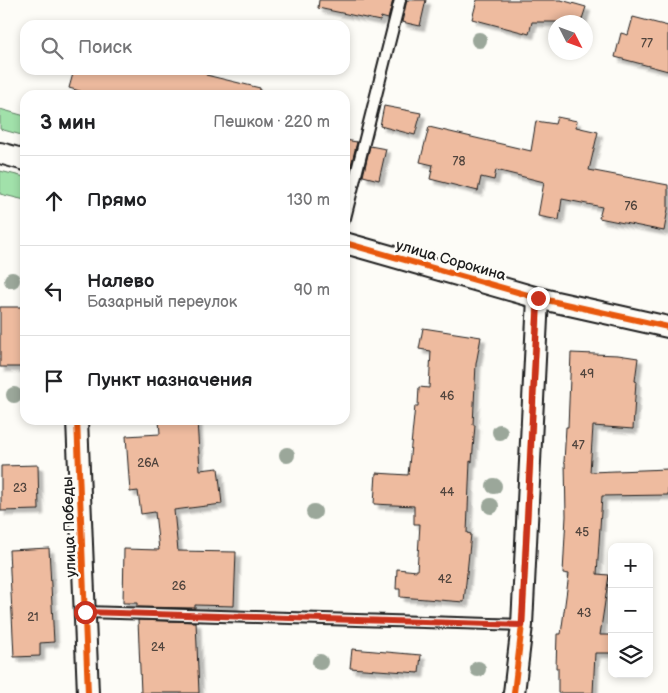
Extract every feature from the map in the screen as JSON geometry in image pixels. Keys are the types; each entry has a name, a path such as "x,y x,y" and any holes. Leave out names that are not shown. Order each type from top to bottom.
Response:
{"street":[{"path":"0,153 20,159"},
{"name":"улица Сорокина","path":"350,244 538,298 668,327"},
{"path":"514,693 522,625 538,298"},
{"name":"улица Победы","path":"77,425 88,693"}],"lane":[{"path":"350,198 400,0"},
{"path":"85,612 522,625"}],"green space":[{"path":"0,109 20,115 20,135 0,129"},
{"path":"0,171 20,176 20,199 0,194"}],"building":[{"path":"319,0 393,0 388,19 381,17 380,21 318,8"},
{"path":"407,0 426,0 420,26 402,22"},
{"path":"477,0 561,0 586,7 583,15 548,15 548,22 532,22 529,34 472,19"},
{"path":"633,17 668,26 668,71 615,57 621,33 628,35"},
{"path":"73,75 206,75 260,88 260,90 76,90 69,88"},
{"path":"384,106 421,113 415,135 380,126"},
{"path":"557,117 577,121 576,127 598,132 589,170 668,185 668,209 664,231 599,218 602,207 562,199 559,220 538,216 544,182 496,170 494,180 481,177 478,191 430,179 433,165 420,162 429,127 531,151 536,121 555,124"},
{"path":"350,141 357,142 350,169"},
{"path":"370,146 386,149 379,180 363,176"},
{"path":"0,307 20,307 20,367 0,367"},
{"path":"423,328 481,337 476,364 473,425 475,425 472,462 470,461 467,533 471,534 464,602 400,597 400,589 396,589 397,569 417,571 420,524 414,524 414,506 374,504 376,473 408,475 415,406 418,406 419,387 429,388 431,351 419,349"},
{"path":"571,353 618,355 638,358 633,429 593,426 590,472 668,469 668,495 602,496 597,574 608,575 600,635 608,635 608,653 595,653 593,693 558,693 558,668 556,668 557,634 561,634 569,574 563,573 566,516 564,462 566,427 568,427"},
{"path":"159,425 197,425 200,470 218,468 222,504 174,510 178,551 236,552 234,606 195,605 195,608 137,607 137,603 123,603 124,549 159,550 155,512 141,514 138,491 130,492 126,436 160,434"},
{"path":"38,465 39,510 1,511 1,466"},
{"path":"49,548 54,642 40,643 40,656 14,657 9,550"},
{"path":"138,620 196,622 199,693 141,693"},
{"path":"352,649 421,655 419,673 350,668"}],"cycle path":[{"path":"350,244 538,298 668,327"},
{"path":"514,693 522,625 538,298"},
{"path":"77,425 88,693"}],"route":[{"path":"85,612 522,625 538,298"}]}
